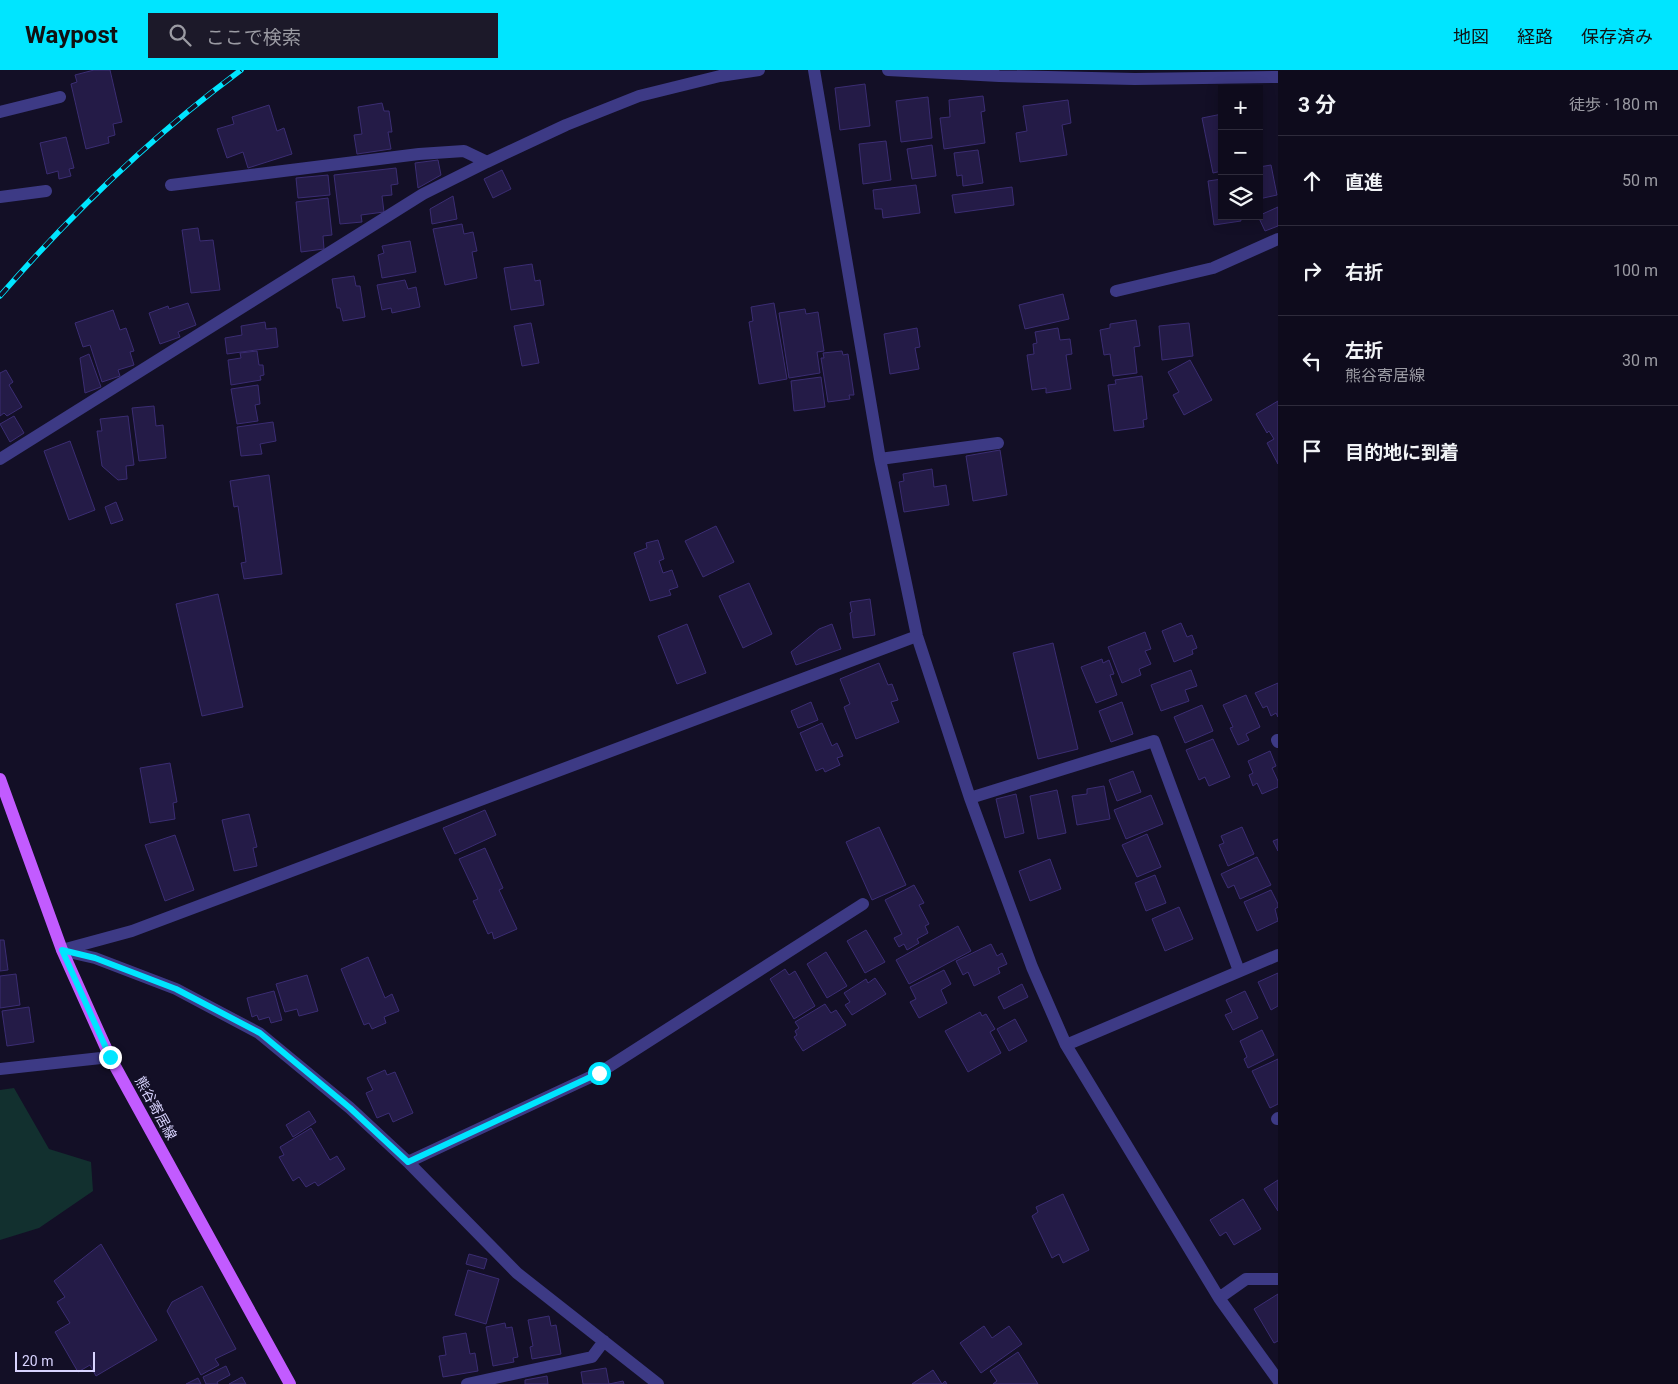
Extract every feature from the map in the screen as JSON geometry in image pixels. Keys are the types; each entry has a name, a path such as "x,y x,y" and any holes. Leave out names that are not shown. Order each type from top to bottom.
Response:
{"main road":[{"name":"熊谷寄居線","path":"0,778 62,950 110,1057 290,1384"}],"street":[{"path":"0,459 424,194 566,125 639,96 720,76 759,70"},
{"path":"814,70 880,459 917,636 970,798 1032,967 1066,1045 1219,1298 1278,1380"},
{"path":"888,70 999,76 1134,79 1278,78"},
{"path":"0,112 60,97"},
{"path":"171,185 455,151 464,151 487,162"},
{"path":"0,197 46,191"},
{"path":"1116,291 1213,268 1278,239"},
{"path":"880,459 998,442"},
{"path":"62,950 132,931 917,636"},
{"path":"970,798 1154,741 1239,971"},
{"path":"408,1162 599,1073 863,904"},
{"path":"62,950 95,958 176,989 260,1033 350,1108 408,1162 517,1273 658,1384"},
{"path":"1066,1045 1278,955"},
{"path":"0,1069 110,1057"},
{"path":"1219,1298 1246,1280 1278,1279"},
{"path":"467,1384 592,1357 604,1341"}],"green space":[{"path":"14,1088 49,1149 91,1162 93,1191 39,1228 0,1240 0,1090"}],"building":[{"path":"94,70 110,70 122,122 113,124 115,135 108,137 109,143 86,149 71,84 77,82 75,75"},
{"path":"865,84 870,126 840,130 835,88"},
{"path":"983,96 985,111 981,112 985,143 944,149 940,118 950,117 949,100"},
{"path":"928,97 932,138 901,142 896,101"},
{"path":"1068,100 1071,123 1062,125 1067,155 1020,162 1016,133 1027,131 1023,106"},
{"path":"382,103 384,111 389,111 392,132 388,132 391,149 357,154 354,135 362,134 358,107"},
{"path":"269,105 277,131 284,128 292,154 248,168 243,152 227,158 217,129 234,124 232,117"},
{"path":"1218,115 1218,172 1213,173 1202,118"},
{"path":"66,137 74,168 69,169 71,176 59,179 58,171 47,174 40,143"},
{"path":"886,141 891,180 863,184 859,144"},
{"path":"932,145 936,176 912,179 907,149"},
{"path":"978,150 983,183 963,186 962,175 957,176 954,153"},
{"path":"438,160 441,175 418,188 415,163"},
{"path":"1271,165 1277,195 1263,198 1263,166"},
{"path":"396,168 398,184 391,185 392,195 382,196 384,212 361,215 362,222 340,224 334,175"},
{"path":"502,170 511,189 493,198 484,179"},
{"path":"328,175 330,195 298,198 296,178"},
{"path":"1218,180 1218,220 1241,221 1214,225 1208,181"},
{"path":"916,185 920,213 883,218 882,209 875,209 873,190"},
{"path":"1012,187 1014,205 955,213 952,195"},
{"path":"453,196 457,219 432,224 430,209"},
{"path":"328,198 332,235 323,236 324,249 301,252 296,202"},
{"path":"1278,207 1278,226 1265,231 1260,220 1263,220 1263,214"},
{"path":"462,224 464,234 473,232 477,251 472,252 477,278 445,285 433,229"},
{"path":"198,228 200,241 213,240 220,290 191,293 182,230"},
{"path":"410,241 416,272 382,278 378,255 384,253 382,246"},
{"path":"532,264 535,281 540,280 544,305 511,310 504,268"},
{"path":"354,276 356,286 360,286 365,317 343,321 340,308 337,308 332,279"},
{"path":"405,280 408,289 416,287 420,307 392,313 391,308 382,310 377,285"},
{"path":"1063,294 1069,319 1025,329 1019,305"},
{"path":"188,303 196,325 178,332 180,337 160,344 149,313 168,306 169,309"},
{"path":"774,303 787,379 759,384 749,322 753,321 751,307"},
{"path":"805,309 806,314 818,312 824,351 817,352 820,373 789,378 779,313"},
{"path":"113,310 120,330 126,328 134,351 130,352 134,365 118,370 120,376 102,382 90,345 83,347 75,323"},
{"path":"1136,320 1140,346 1134,347 1137,373 1113,376 1110,354 1104,355 1100,330 1110,328 1110,324"},
{"path":"265,322 266,329 276,328 278,347 227,354 225,338 242,335 241,326"},
{"path":"531,323 539,363 522,366 514,326"},
{"path":"1189,323 1193,356 1162,360 1159,326"},
{"path":"917,328 920,347 915,348 919,369 890,374 884,334"},
{"path":"1058,328 1060,340 1070,339 1072,354 1066,355 1071,389 1046,393 1046,388 1032,390 1027,355 1034,354 1033,344 1037,343 1035,332"},
{"path":"257,351 259,365 263,365 264,375 260,376 261,380 231,385 228,360 241,358 240,353"},
{"path":"842,351 843,355 848,354 854,395 849,395 850,399 828,402 821,358 824,358 823,353"},
{"path":"89,354 101,387 85,393 80,358"},
{"path":"1190,360 1212,400 1184,415 1173,395 1179,392 1168,372"},
{"path":"6,370 13,382 9,385 22,407 7,416 4,413 0,416 0,373"},
{"path":"1142,376 1147,419 1143,420 1144,427 1114,431 1108,385 1116,384 1115,380"},
{"path":"821,377 825,407 794,411 791,381"},
{"path":"258,385 260,404 255,405 258,421 237,424 231,389"},
{"path":"1278,401 1278,464 1267,443 1274,439 1269,431 1267,433 1256,414"},
{"path":"154,406 156,426 163,425 166,458 139,461 132,408"},
{"path":"14,416 24,433 10,442 0,424"},
{"path":"128,416 134,465 126,466 127,479 118,480 102,466 97,431 102,431 100,419"},
{"path":"273,422 276,441 260,444 262,454 241,456 237,427"},
{"path":"70,441 95,510 69,520 44,451"},
{"path":"1000,450 1007,495 973,501 966,456"},
{"path":"932,469 934,487 946,485 949,505 904,512 899,482 904,481 903,474"},
{"path":"269,475 282,574 244,579 241,563 246,562 238,506 234,507 230,481"},
{"path":"116,502 123,520 111,524 105,507"},
{"path":"716,526 734,562 703,577 685,541"},
{"path":"658,540 664,559 659,561 663,573 672,570 678,587 669,590 671,595 650,601 634,553 647,548 646,543"},
{"path":"749,583 772,634 743,648 719,596"},
{"path":"218,594 243,707 202,716 176,604"},
{"path":"870,599 875,635 853,638 850,602"},
{"path":"1181,623 1187,637 1192,635 1197,648 1192,650 1193,654 1174,662 1162,631"},
{"path":"687,624 706,673 677,684 658,636"},
{"path":"832,624 841,649 796,665 791,652 819,629"},
{"path":"1145,632 1151,649 1145,651 1151,664 1139,669 1141,675 1122,683 1108,647"},
{"path":"1053,643 1078,749 1038,759 1013,653"},
{"path":"1102,659 1103,663 1109,660 1114,674 1110,675 1117,695 1096,703 1081,667"},
{"path":"879,663 888,685 892,684 898,700 891,702 899,722 856,739 844,707 850,704 840,679"},
{"path":"1191,670 1197,686 1185,690 1189,701 1161,711 1151,685"},
{"path":"1278,683 1278,717 1276,713 1271,716 1267,706 1263,708 1255,693"},
{"path":"1246,695 1260,727 1246,734 1249,740 1238,745 1230,728 1233,727 1223,705"},
{"path":"811,702 818,720 798,728 791,711"},
{"path":"1122,702 1133,734 1111,742 1099,711"},
{"path":"1202,705 1213,731 1185,743 1174,717"},
{"path":"822,723 832,746 837,743 843,756 837,758 840,765 825,772 823,768 816,771 800,733"},
{"path":"1213,739 1230,777 1209,786 1205,777 1199,780 1186,750"},
{"path":"1270,751 1276,766 1272,768 1278,781 1278,787 1262,794 1257,783 1253,786 1249,775 1253,773 1248,761"},
{"path":"170,763 177,802 173,803 175,819 150,823 140,768"},
{"path":"1133,771 1141,792 1117,801 1109,780"},
{"path":"1104,786 1110,819 1077,825 1072,796 1087,794 1087,789"},
{"path":"1057,790 1066,833 1038,839 1030,796"},
{"path":"1016,794 1024,833 1005,838 996,799"},
{"path":"1151,795 1163,824 1126,839 1114,810"},
{"path":"485,810 496,835 455,854 443,828"},
{"path":"249,814 257,847 253,848 257,866 234,871 222,820"},
{"path":"879,827 906,885 872,900 846,842"},
{"path":"1242,827 1254,854 1228,866 1219,845 1224,843 1221,836"},
{"path":"1147,834 1161,867 1137,877 1122,845"},
{"path":"175,835 194,890 165,901 145,845"},
{"path":"1278,839 1278,851 1273,841"},
{"path":"485,848 503,888 499,890 517,929 494,939 492,932 488,934 473,901 478,899 459,859"},
{"path":"1257,857 1271,885 1240,899 1234,885 1228,888 1221,874"},
{"path":"1050,859 1061,889 1030,901 1019,871"},
{"path":"1155,875 1166,903 1146,911 1135,883"},
{"path":"914,885 924,903 919,905 929,924 925,926 928,933 917,939 919,943 907,950 904,944 899,947 894,938 902,934 885,900"},
{"path":"1271,890 1278,904 1278,907 1275,909 1278,921 1257,931 1244,902"},
{"path":"1179,907 1193,939 1165,951 1152,919"},
{"path":"958,926 971,951 909,984 896,960"},
{"path":"866,930 885,962 865,973 847,941"},
{"path":"0,940 4,940 8,970 0,971"},
{"path":"991,944 997,956 1002,953 1007,964 998,968 1000,973 974,986 968,972 963,975 956,961"},
{"path":"826,952 847,986 827,998 807,964"},
{"path":"368,957 385,998 392,994 399,1011 384,1017 386,1023 372,1029 369,1023 364,1025 341,969"},
{"path":"785,969 789,975 795,971 815,1006 794,1019 770,979"},
{"path":"944,970 951,984 941,990 947,1003 919,1018 910,1002 916,999 910,987"},
{"path":"1278,973 1278,1006 1271,1010 1258,982"},
{"path":"16,974 20,1005 0,1008 0,976"},
{"path":"307,975 318,1011 299,1016 297,1009 285,1012 276,984"},
{"path":"875,978 886,994 852,1015 845,1005 850,1002 844,993 866,979 868,983"},
{"path":"1022,984 1028,997 1004,1009 998,997"},
{"path":"274,991 282,1020 271,1023 269,1017 259,1020 257,1015 252,1017 247,998"},
{"path":"1245,991 1258,1018 1233,1030 1225,1015 1232,1012 1226,1000"},
{"path":"825,1004 831,1013 836,1010 846,1025 803,1051 794,1037 797,1035 795,1031 799,1028 795,1022"},
{"path":"29,1007 34,1042 7,1046 2,1011"},
{"path":"980,1012 982,1016 986,1014 995,1029 990,1032 1001,1053 968,1072 945,1031"},
{"path":"1015,1019 1027,1041 1009,1051 997,1029"},
{"path":"1262,1030 1274,1055 1248,1068 1244,1059 1247,1057 1240,1041"},
{"path":"1278,1059 1278,1104 1270,1108 1252,1071"},
{"path":"385,1070 387,1075 395,1072 413,1113 393,1122 389,1113 377,1118 366,1093 373,1090 367,1078"},
{"path":"309,1111 316,1122 293,1137 286,1125"},
{"path":"311,1128 330,1160 337,1156 345,1169 318,1186 315,1182 306,1187 299,1177 293,1181 279,1157 284,1155 280,1147"},
{"path":"1278,1180 1278,1211 1264,1189"},
{"path":"1063,1194 1089,1250 1063,1263 1059,1254 1052,1258 1032,1216 1038,1212 1036,1207"},
{"path":"1243,1199 1261,1229 1234,1245 1226,1232 1220,1236 1210,1220"},
{"path":"101,1244 157,1340 96,1376 90,1365 78,1372 55,1332 70,1323 57,1302 65,1297 54,1281"},
{"path":"469,1254 487,1259 484,1269 466,1264"},
{"path":"468,1270 499,1279 486,1324 455,1315"},
{"path":"202,1286 236,1349 215,1359 219,1365 201,1375 167,1311 172,1302"},
{"path":"1278,1294 1278,1341 1274,1343 1254,1309"},
{"path":"549,1316 551,1326 556,1325 561,1354 532,1359 530,1347 533,1346 528,1320"},
{"path":"505,1323 506,1328 512,1327 518,1357 513,1358 514,1362 493,1366 486,1327"},
{"path":"984,1326 992,1338 1009,1326 1022,1344 981,1373 960,1343"},
{"path":"466,1333 470,1354 475,1353 478,1371 443,1377 439,1356 446,1355 443,1337"},
{"path":"1018,1352 1038,1384 993,1384 997,1381 990,1371"},
{"path":"226,1366 230,1375 217,1382 218,1384 206,1384 203,1377"},
{"path":"606,1368 609,1384 583,1384 581,1372"},
{"path":"933,1370 942,1384 912,1384"},
{"path":"547,1376 548,1384 525,1384 525,1380"},
{"path":"242,1377 246,1384 229,1384"},
{"path":"198,1378 201,1384 186,1384"},
{"path":"623,1381 624,1384 609,1384"}],"railway":[{"path":"0,296 114,176 176,121 241,70"}],"route":[{"path":"110,1057 62,950 95,958 176,989 260,1033 350,1108 408,1162 599,1073"}]}
